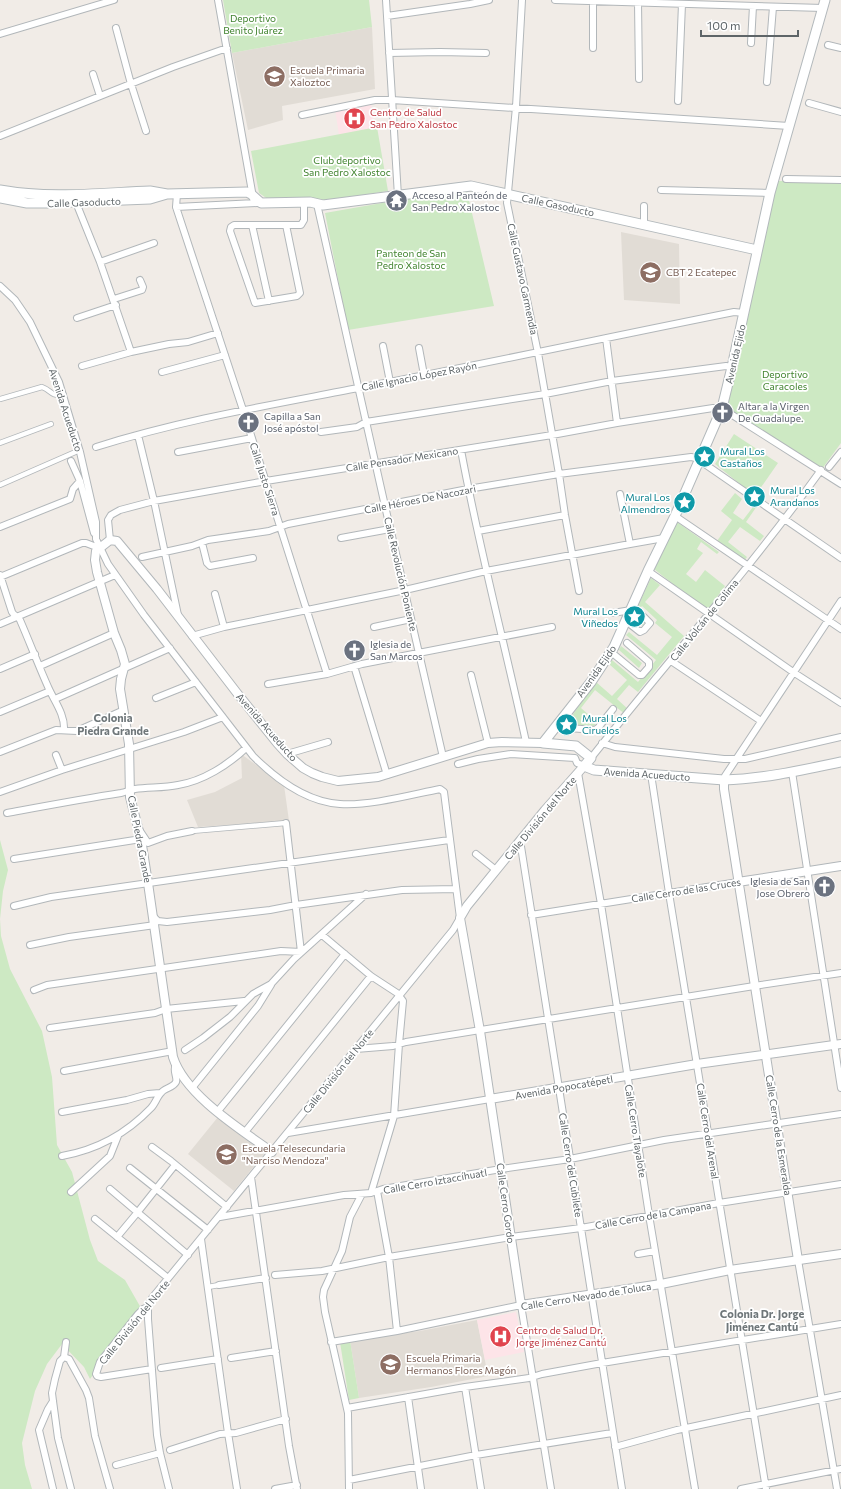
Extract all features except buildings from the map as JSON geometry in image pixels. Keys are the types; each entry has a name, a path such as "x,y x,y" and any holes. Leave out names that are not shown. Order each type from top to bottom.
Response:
{"main road":[{"name":"Avenida Ejido","path":"543,743 611,652 626,622 634,611 648,571 700,461 722,408 770,193 824,4"},
{"name":"Calle Gasoducto","path":"0,198 27,203 150,191 167,194 247,192 256,201 310,202 323,205 466,186 757,250"},
{"name":"Calle Gasoducto","path":"0,190 35,196 75,198"},
{"name":"Avenida Acueducto","path":"543,743 576,746 591,758"},
{"name":"Calle Volcán de Colima","path":"581,770 591,758"},
{"name":"Avenida Acueducto","path":"581,770 599,770 724,780 792,772 841,762"}],"street":[{"path":"0,34 105,1 114,0"},
{"path":"218,0 256,201"},
{"path":"386,0 398,196"},
{"path":"387,16 489,0"},
{"name":"Calle Gustavo Garmendia","path":"522,0 516,108 507,203 538,353 579,591"},
{"path":"554,0 773,7 824,4"},
{"path":"593,1 593,48"},
{"path":"638,2 638,79"},
{"path":"678,101 682,4"},
{"path":"751,43 753,6"},
{"path":"767,82 773,7"},
{"path":"116,28 131,84 146,131"},
{"path":"828,45 841,48"},
{"path":"0,136 173,67 227,48"},
{"path":"389,53 486,53"},
{"path":"93,74 100,96"},
{"path":"302,115 375,100 392,100 789,126"},
{"path":"809,103 841,112"},
{"path":"786,179 841,180"},
{"path":"661,190 770,193"},
{"name":"Calle Justo Sierra","path":"177,194 176,207 266,481 327,674"},
{"path":"75,198 115,302 131,352"},
{"name":"Calle Gasoducto","path":"176,207 256,201"},
{"path":"286,225 301,291 297,296 257,304 253,301 230,231 231,227 234,225 303,224 304,202"},
{"name":"Calle Revolución Poniente","path":"317,204 443,757"},
{"path":"644,206 644,224"},
{"path":"252,225 269,301"},
{"path":"100,262 154,243"},
{"path":"77,318 142,290 143,286 140,280"},
{"name":"Avenida Acueducto","path":"0,286 15,300 30,322 53,366 64,395 80,450 96,522 95,536 100,548 115,575 246,748 265,768 292,788 325,802 355,804 440,789 442,790 449,840"},
{"name":"Calle Ignacio López Rayón","path":"96,447 138,435 243,410 538,353 734,312 744,313"},
{"path":"82,366 131,352 169,344 188,342 218,333"},
{"path":"606,338 617,423"},
{"path":"383,346 390,382"},
{"path":"419,348 424,375"},
{"path":"162,372 225,355"},
{"path":"321,432 357,427 366,422 545,394 612,381 726,366 732,368"},
{"path":"0,398 42,387 46,388 51,394 56,396 64,395"},
{"name":"Calle Pensador Mexicano","path":"110,540 108,520 111,515 120,510 154,501 617,423 713,408 722,408"},
{"path":"722,408 841,484"},
{"path":"0,443 51,424"},
{"path":"138,435 179,618"},
{"path":"178,452 252,438"},
{"path":"0,485 80,450"},
{"path":"461,450 486,571 503,637 526,742"},
{"path":"829,467 841,452"},
{"name":"Calle Héroes De Nacozari","path":"142,557 202,543 208,540 269,530 288,524 468,489 559,474 687,457 693,457 700,461"},
{"path":"71,460 80,481 95,536"},
{"path":"700,461 841,558"},
{"name":"Calle Volcán de Colima","path":"591,758 785,520 821,470"},
{"path":"0,527 70,499 74,488 80,481"},
{"path":"620,494 630,544"},
{"path":"478,531 565,516"},
{"path":"675,516 841,629"},
{"path":"341,538 390,529"},
{"path":"192,636 486,571 664,538"},
{"path":"64,730 63,720 55,699 50,691 20,620 12,612 0,576 82,543 86,542 100,548 110,540"},
{"name":"Avenida Acueducto","path":"110,540 114,540 119,544 287,754 312,773 330,779 346,781 387,775 488,743 543,743"},
{"path":"202,543 207,563 210,566 253,558"},
{"name":"Calle Piedra Grande","path":"100,548 96,551 95,560 99,583 114,634 125,664 120,682 129,749 130,797 141,839 172,1051 176,1064 192,1088 201,1098 272,1152"},
{"path":"648,571 793,672 841,703"},
{"path":"0,624 15,616 26,614 115,575"},
{"path":"215,594 224,628"},
{"path":"724,780 736,759 841,601"},
{"path":"613,613 634,611 650,623 644,630 639,631 626,622"},
{"path":"374,627 411,620"},
{"path":"268,684 327,674 354,666 419,652 552,627"},
{"path":"40,666 114,634"},
{"path":"611,652 639,675 642,675 649,667 649,662 627,643"},
{"path":"55,699 170,648"},
{"path":"0,669 35,654"},
{"path":"671,660 761,721"},
{"path":"354,666 387,775"},
{"path":"471,675 488,743"},
{"path":"156,698 196,682"},
{"path":"0,712 50,691"},
{"path":"556,726 595,730 613,709"},
{"path":"0,752 56,730 77,731 124,710"},
{"path":"0,792 62,770 184,732 223,717"},
{"path":"602,743 615,747 724,759 745,759 841,737"},
{"path":"287,754 328,742"},
{"path":"7,814 130,790 190,783 215,771 246,748"},
{"name":"Avenida Acueducto","path":"458,764 490,756 520,754 576,758 581,770"},
{"path":"56,755 62,770"},
{"name":"Calle División del Norte","path":"152,1369 97,1376 96,1370 100,1362 138,1314 148,1306 152,1298 168,1278 453,930 467,906 520,840 581,770"},
{"name":"Calle Cerro Tlayalote","path":"581,770 649,1215 695,1489"},
{"path":"792,772 824,976 838,1044 841,1088"},
{"name":"Calle Cerro del Arenal","path":"651,774 765,1487"},
{"name":"Calle Cerro de la Esmeralda","path":"724,780 724,789 754,986 837,1489"},
{"path":"138,829 142,832 148,843 167,836 192,831 286,823 301,952"},
{"path":"14,858 141,839"},
{"path":"14,906 51,897 449,840 460,918"},
{"name":"Calle Cerro del Cubilete","path":"520,840 622,1489"},
{"path":"476,854 496,870"},
{"name":"Calle Cerro de las Cruces","path":"531,915 841,866"},
{"path":"30,945 154,921 167,922 270,910 366,894 408,889 456,888"},
{"path":"192,1088 258,1006 271,984 301,952 322,935 366,894"},
{"name":"Calle Cerro Gordo","path":"460,918 480,1030 521,1305 551,1489"},
{"path":"322,935 372,976 400,995 403,1004 394,1116 374,1192 389,1257 397,1331"},
{"path":"34,990 47,985 160,968 281,951 301,952"},
{"path":"218,1111 344,954"},
{"path":"356,1050 392,1046 480,1030 841,973"},
{"path":"245,1132 372,976"},
{"path":"185,1050 230,1017 253,994 271,984"},
{"path":"50,1028 155,1013 166,1009 244,1002"},
{"name":"Avenida Popocatépetl","path":"288,1133 697,1064 838,1044"},
{"path":"64,1071 172,1051"},
{"path":"62,1112 127,1100 148,1094 160,1093 173,1085 176,1081 174,1072 176,1064"},
{"path":"62,1156 79,1153 96,1147 118,1136 152,1107 160,1093"},
{"name":"Calle Cerro Iztaccíhuatl","path":"219,1217 256,1209 344,1195 362,1194 501,1169 570,1159 664,1140 841,1114"},
{"path":"72,1192 110,1156 118,1136"},
{"path":"152,1147 227,1207"},
{"path":"117,1237 175,1165"},
{"path":"130,1168 208,1230"},
{"path":"251,1177 297,1487 275,1489"},
{"name":"Calle Cerro de la Campana","path":"275,1276 334,1269 389,1257 511,1237 581,1228 719,1203 841,1184"},
{"path":"110,1189 137,1214 188,1255"},
{"path":"349,1489 347,1408 331,1342 323,1297 324,1290 342,1251 350,1217 362,1194"},
{"path":"95,1219 168,1278"},
{"path":"201,1239 237,1489"},
{"path":"638,1254 655,1252"},
{"name":"Calle Cerro Nevado de Toluca","path":"331,1342 397,1331 521,1305 661,1284 730,1270 841,1254"},
{"path":"208,1287 266,1278"},
{"path":"148,1306 160,1453 169,1489"},
{"path":"347,1408 465,1387 533,1377 602,1363 841,1324"},
{"path":"66,1342 64,1357 60,1361 52,1393 58,1438 71,1489"},
{"path":"231,1358 276,1351"},
{"path":"64,1357 69,1359 89,1398 95,1436 110,1489"},
{"path":"162,1368 218,1359"},
{"path":"465,1387 481,1489"},
{"path":"615,1447 685,1429 841,1395"},
{"path":"408,1397 421,1489"},
{"path":"53,1402 48,1409 39,1430 51,1468 53,1489"},
{"path":"170,1450 220,1434 236,1433 286,1419"},
{"path":"349,1480 476,1455 612,1433"},
{"path":"116,1465 160,1453"},
{"path":"741,1489 765,1487 841,1469"}],"shaded area":[{"path":"372,27 375,89 282,106 283,120 248,130 232,53"},
{"name":"Centro de Salud San Pedro Xalostoc","path":"371,102 374,128 339,135 335,109"},
{"name":"CBT 2 Ecatepec","path":"621,232 679,244 680,304 624,300"},
{"path":"241,754 284,785 289,821 198,827 187,800 215,792 242,778"},
{"name":"Escuela Telesecundaria \"Narciso Mendoza\"","path":"218,1117 264,1154 234,1191 188,1154"},
{"name":"Centro de Salud Dr. Jorge Jiménez Cantú","path":"516,1312 524,1352 485,1360 477,1320"},
{"path":"477,1320 488,1376 431,1387 359,1398 350,1340 420,1331"}],"green space":[{"name":"Deportivo Benito Juárez","path":"223,0 369,0 372,27 232,53"},
{"name":"Club deportivo San Pedro Xalostoc","path":"377,127 388,191 323,201 318,199 272,202 259,193 251,151"},
{"name":"Deportivo Caracoles","path":"777,181 841,181 841,443 822,469 721,405"},
{"name":"Panteon de San Pedro Xalostoc","path":"463,190 467,192 494,306 348,330 325,213"},
{"path":"734,434 778,463 755,496 715,464"},
{"path":"735,493 742,499 733,513 743,520 753,507 757,506 746,522 764,536 760,541 740,527 728,542 747,557 744,561 717,541 732,520 721,511"},
{"path":"677,522 719,552 717,554 701,542 697,549 703,553 686,574 696,582 705,570 725,586 707,611 654,569"},
{"path":"651,578 660,585 645,602 684,636 638,692 629,685 617,699 629,710 626,715 595,690 581,708 597,722 594,726 566,724 596,682 612,696 627,680 609,664 612,660 638,682 656,660 626,635 629,632 657,655 672,637 655,623 657,620 642,606 635,615 644,624 643,626 634,617 632,619"},
{"path":"621,646 642,663 639,668 619,650"},
{"path":"0,840 8,870 3,891 0,919"},
{"path":"0,919 1,936 10,969 42,1031 52,1077 57,1145 72,1172 90,1240 98,1261 125,1280 141,1308 90,1379 84,1367 62,1344 47,1364 35,1391 22,1443 25,1465 32,1489 0,1489"},
{"path":"350,1340 359,1398 349,1400 340,1342"}],"place":[{"name":"Escuela Primaria Xaloztoc","path":"275,76"},
{"name":"Centro de Salud San Pedro Xalostoc","path":"355,118"},
{"name":"Acceso al Panteón de San Pedro Xalostoc","path":"396,201"},
{"name":"CBT 2 Ecatepec","path":"651,272"},
{"name":"Altar a la Virgen De Guadalupe.","path":"723,412"},
{"name":"Capilla a San José apóstol","path":"249,422"},
{"name":"Mural Los Castaños","path":"704,457"},
{"name":"Mural Los Arandanos","path":"755,496"},
{"name":"Mural Los Almendros","path":"685,503"},
{"name":"Mural Los Viñedos","path":"634,617"},
{"name":"Iglesia de San Marcos","path":"355,650"},
{"name":"Mural Los Ciruelos","path":"566,724"},
{"name":"Iglesia de San Jose Obrero","path":"825,887"},
{"name":"Escuela Telesecundaria \"Narciso Mendoza\"","path":"226,1154"},
{"name":"Centro de Salud Dr. Jorge Jiménez Cantú","path":"500,1336"},
{"name":"Escuela Primaria Hermanos Flores Magón","path":"390,1364"}],"district":[{"name":"Colonia Piedra Grande","path":"113,723"},
{"name":"Colonia Dr. Jorge Jiménez Cantú","path":"762,1319"}]}
